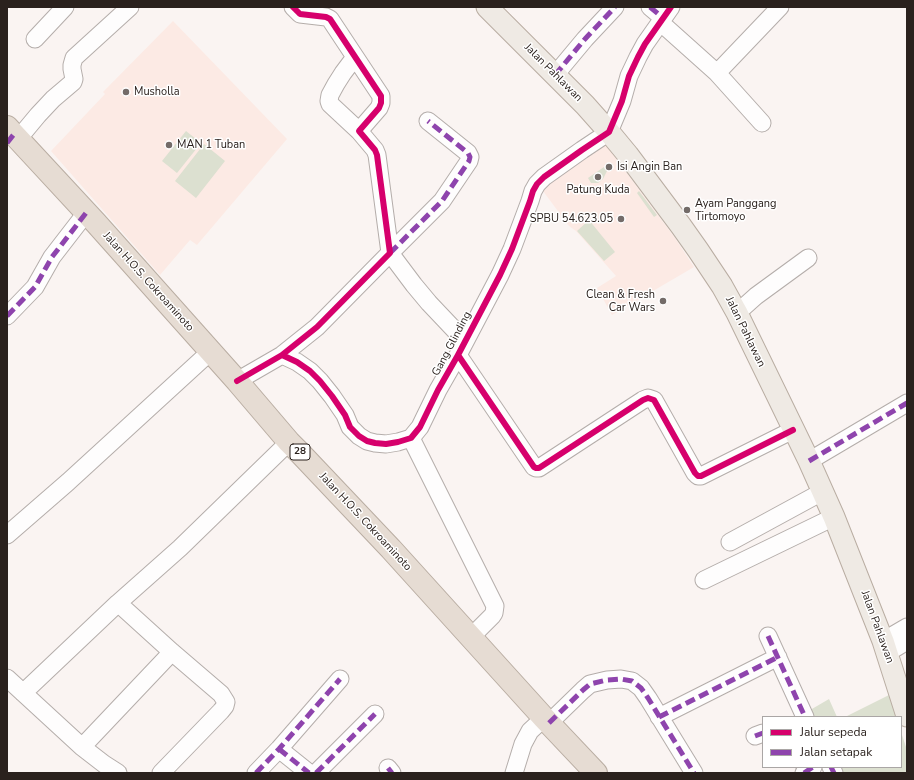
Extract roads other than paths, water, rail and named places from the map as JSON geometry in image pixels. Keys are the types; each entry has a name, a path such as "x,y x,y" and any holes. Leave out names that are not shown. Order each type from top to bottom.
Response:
{"highway":[{"name":"Jalan H.O.S. Cokroaminoto","path":"12,136 86,213 289,442 386,544 546,721 596,773"}],"main road":[{"name":"Jalan Pahlawan","path":"487,7 585,105 609,132 633,161 698,250 722,286 737,313 809,461 834,517 885,647 907,716"}],"street":[{"path":"35,39 65,7"},
{"path":"12,136 38,115 53,99 73,82 72,64 74,58 130,7"},
{"path":"292,7 300,14 326,17 330,19 381,96 378,110 359,132"},
{"path":"555,75 585,39 615,7"},
{"path":"650,7 665,16 762,123"},
{"path":"717,73 780,7"},
{"path":"609,132 620,106 634,65 645,44 665,16"},
{"path":"355,58 336,84 330,95 329,101 330,104 359,132 375,150 377,155 390,254 462,348 534,467 539,468 648,398 654,400 698,476 701,476 793,430"},
{"path":"237,382 282,355 317,327 442,201 470,161 470,157 468,153 428,121"},
{"name":"Gang Glinding","path":"411,438 420,427 438,390 500,275 537,184 550,173 609,132"},
{"path":"7,316 34,287 52,257 86,213"},
{"path":"737,313 756,296 808,258"},
{"path":"7,535 68,482 210,352"},
{"path":"282,355 297,362 310,371 320,381 345,414 350,427 359,436 367,441 386,444 411,438 495,606 492,616 470,637"},
{"path":"809,461 907,403"},
{"path":"23,693 118,603 180,548 289,442"},
{"path":"730,542 822,492"},
{"path":"704,580 834,517"},
{"path":"118,603 221,694 226,702 221,711 161,773"},
{"path":"885,647 907,627"},
{"path":"768,636 803,716"},
{"path":"885,647 907,641"},
{"path":"82,748 172,652"},
{"path":"659,717 778,657"},
{"path":"7,678 82,748 118,773"},
{"path":"256,773 340,679"},
{"path":"514,773 523,744 530,731 546,721 590,684 607,680 632,681 641,688 694,773"},
{"path":"316,773 375,714"},
{"path":"279,749 309,773"}],"place":[{"name":"Musholla","path":"126,92"},
{"name":"MAN 1 Tuban","path":"169,145"},
{"name":"Isi Angin Ban","path":"609,167"},
{"name":"Patung Kuda","path":"598,177"},
{"name":"Ayam Panggang Tirtomoyo","path":"687,210"},
{"name":"SPBU 54.623.05","path":"621,219"},
{"name":"Clean & Fresh Car Wars","path":"663,301"}]}
